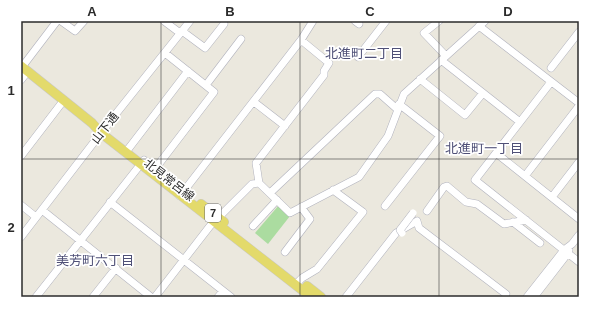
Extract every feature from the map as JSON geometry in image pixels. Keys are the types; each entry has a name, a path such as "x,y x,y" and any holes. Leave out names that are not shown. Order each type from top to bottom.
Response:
{"main road":[{"name":"北見常呂線","path":"24,68 92,124 129,148 142,162 155,169 182,193"},
{"name":"北見常呂線","path":"103,131 297,283 311,297"},
{"name":"北見常呂線","path":"297,283 321,297"}],"street":[{"path":"21,80 24,68 57,21"},
{"path":"61,21 75,31 84,21"},
{"path":"164,21 205,48 224,24"},
{"name":"山下通","path":"21,237 190,21"},
{"path":"182,193 254,102 301,40 313,21"},
{"path":"358,57 386,21"},
{"path":"439,21 424,33 443,58 483,94 520,122"},
{"path":"301,40 329,63 324,71 324,76 256,163 259,183 290,213 359,177 388,136 404,94 482,24 551,82 579,103"},
{"path":"551,68 579,32"},
{"path":"206,85 241,39"},
{"path":"155,169 214,92 165,53"},
{"path":"129,148 188,71"},
{"path":"420,79 465,115 483,94"},
{"path":"551,82 475,180 579,262"},
{"path":"270,193 375,94 380,94 440,136 385,206"},
{"path":"21,156 64,100"},
{"path":"254,102 285,126"},
{"path":"525,176 579,106"},
{"path":"496,153 579,219"},
{"path":"36,297 142,162"},
{"path":"552,197 579,162"},
{"path":"155,297 216,220 252,184 259,183"},
{"path":"427,211 444,187 447,186 466,202 477,204 504,224 526,220"},
{"path":"297,283 317,269 363,212 334,190"},
{"path":"253,226 277,200"},
{"path":"110,202 231,297"},
{"path":"21,205 36,217"},
{"path":"285,252 310,219 301,207"},
{"path":"42,210 151,297"},
{"path":"402,233 400,230 413,213"},
{"path":"346,297 396,233 417,221 419,228 506,294"},
{"path":"513,222 540,243"},
{"path":"534,297 579,235"},
{"path":"527,297 566,252"},
{"path":"93,297 116,268"},
{"path":"218,297 223,291"}],"green space":[{"path":"279,205 290,216 268,244 255,233"}],"district":[{"name":"北進町二丁目","path":"364,53"},
{"name":"北進町一丁目","path":"484,148"},
{"name":"美芳町六丁目","path":"95,260"}]}
